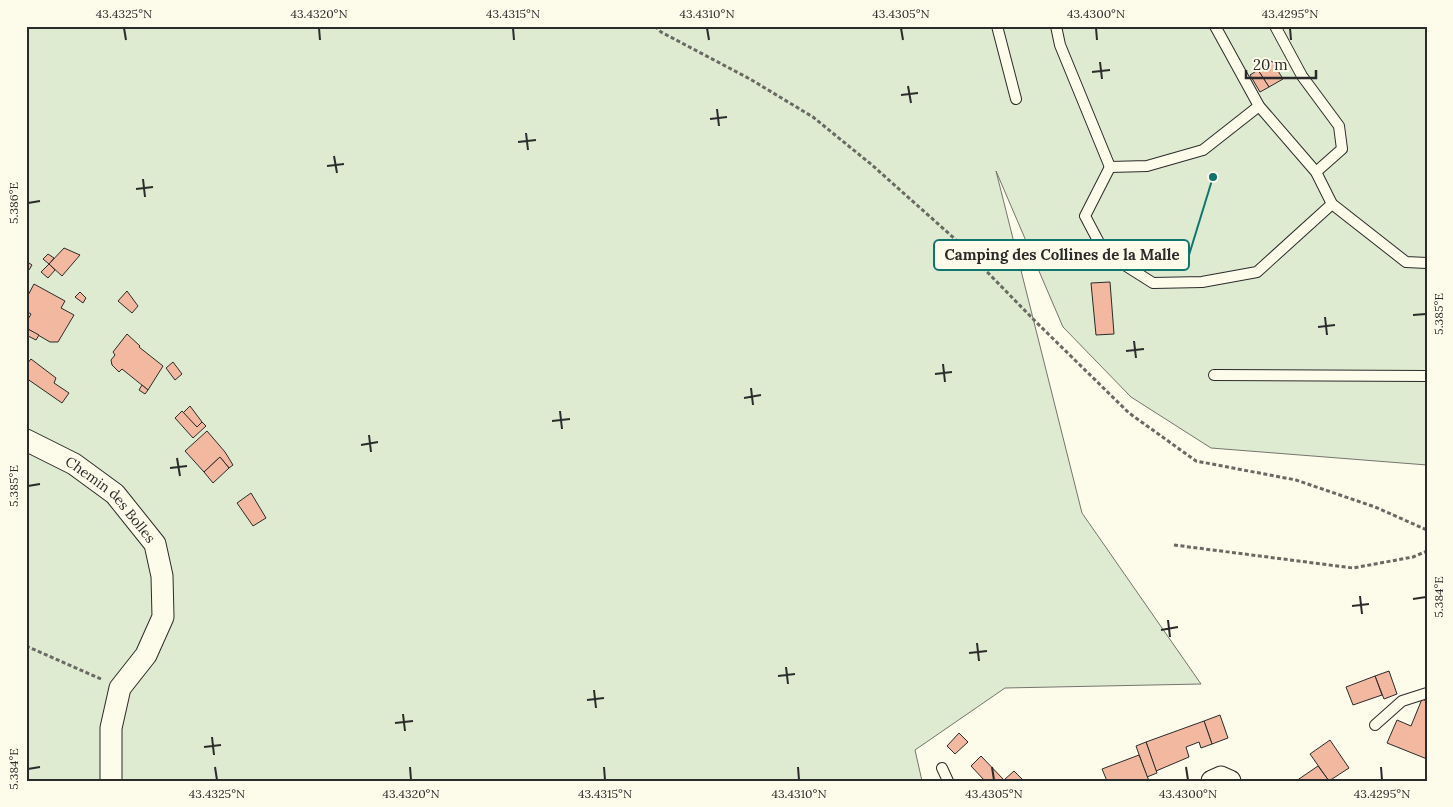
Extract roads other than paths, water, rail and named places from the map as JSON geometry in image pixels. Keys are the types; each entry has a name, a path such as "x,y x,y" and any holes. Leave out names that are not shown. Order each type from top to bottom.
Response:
{"street":[{"name":"Chemin des Bolles","path":"26,440 74,464 114,494 155,544 162,576 163,617 146,655 120,688 111,728 111,781"},
{"path":"1212,781 1221,777 1230,781"}],"lane":[{"path":"997,26 1016,99"},
{"path":"1056,26 1060,45 1110,167"},
{"path":"1215,26 1259,106 1316,172 1332,204 1406,262 1427,263"},
{"path":"1275,26 1302,76 1339,126 1342,149 1316,172"},
{"path":"1110,167 1147,166 1203,150 1259,106"},
{"path":"1110,167 1084,216 1104,252 1153,282 1202,282 1257,272 1332,204"},
{"path":"1214,375 1427,376"},
{"path":"1375,725 1402,701 1427,693"},
{"path":"942,768 948,781"}],"place":[{"name":"Camping des Collines de la Malle","path":"1213,177"}]}
